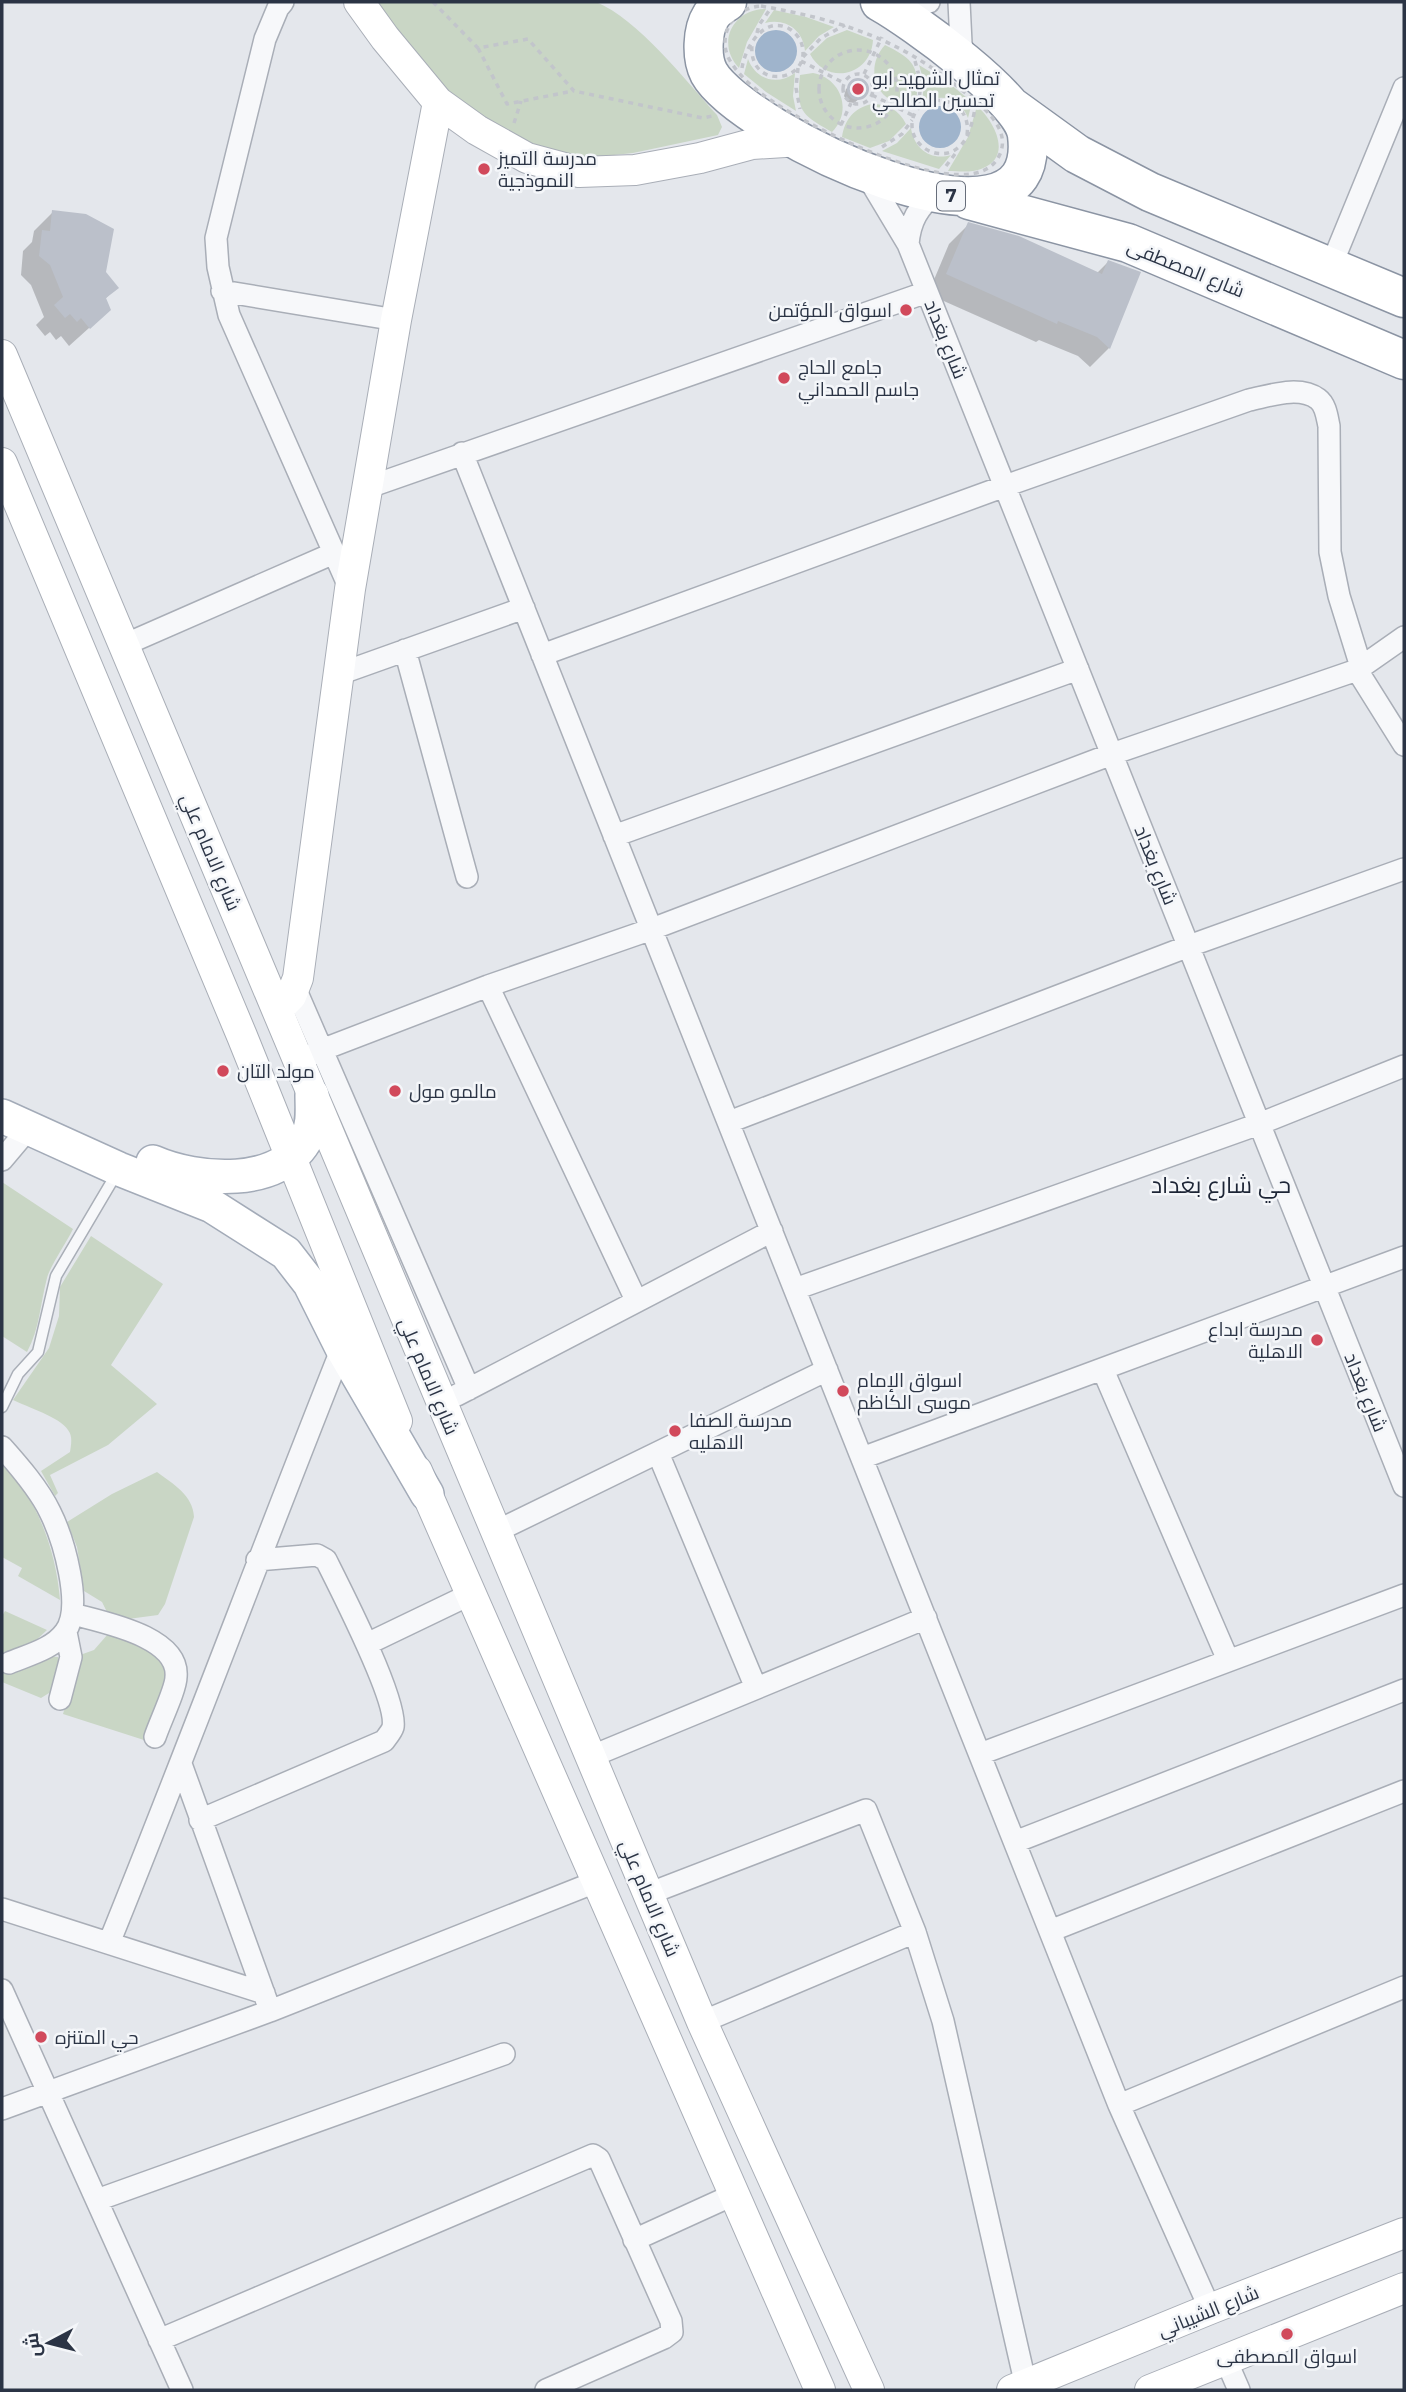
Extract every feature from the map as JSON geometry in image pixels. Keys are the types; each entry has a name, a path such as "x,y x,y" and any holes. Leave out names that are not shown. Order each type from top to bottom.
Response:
{"highway":[{"name":"7","path":"727,2 711,16 703,49 708,72 722,89 739,102 802,131 837,161 867,161 888,181 948,195 990,195 1005,190 1019,177 1026,163 1029,146 1027,129 1012,107"},
{"name":"7","path":"901,4 921,27 1012,107 1077,154 1150,192 1404,298"},
{"name":"شارع المصطفى","path":"948,195 1128,243 1404,360"}],"main road":[{"path":"359,2 438,102 477,130 527,158 579,172 635,170 700,158 802,131"},
{"path":"286,998 339,674 366,488 438,102"},
{"name":"شارع الامام علي","path":"2,355 124,645 310,1055 312,1095 702,2022 869,2390"},
{"name":"شارع الامام علي","path":"2,463 427,1494 820,2390"},
{"path":"16,1122 127,1150 170,1170 229,1178 252,1174 290,1157 308,1136 313,1117 312,1095"},
{"name":"شارع الامام علي","path":"16,1122 119,1169 212,1206 286,1253 310,1284 342,1348 427,1494"},
{"path":"335,1268 335,1241 344,1234 356,1233 366,1239 378,1254"},
{"name":"شارع الشيباني","path":"1019,2388 1404,2233"},
{"path":"1150,2390 1404,2288"}],"street":[{"path":"283,2 265,39 216,238 222,291 229,315 350,589"},
{"path":"960,2 961,43 965,64"},
{"path":"1331,266 1404,88"},
{"name":"شارع بغداد","path":"867,161 908,244 1404,1486"},
{"path":"908,244 909,229 924,202 948,195"},
{"path":"222,291 396,320"},
{"path":"366,488 927,292"},
{"path":"542,655 1249,400 1283,393 1302,394 1318,400 1325,410 1329,426 1330,552 1359,669 1404,746"},
{"path":"462,453 1119,2105 1210,2309"},
{"path":"124,645 334,553"},
{"path":"339,674 524,608"},
{"path":"469,1389 310,1055 488,986 652,929 1112,754 1359,669 1404,637"},
{"path":"405,650 467,877"},
{"path":"614,836 1078,669"},
{"path":"729,1122 1189,946 1404,869"},
{"path":"488,986 636,1300"},
{"path":"795,1289 1259,1124 1404,1066"},
{"path":"2,1160 16,1122"},
{"path":"441,1403 772,1231"},
{"path":"862,1458 1404,1257"},
{"path":"109,1943 342,1348"},
{"path":"495,1532 827,1370"},
{"path":"1103,1370 1228,1660"},
{"path":"2,1447 50,1511 65,1552 71,1581 71,1657 60,1699"},
{"path":"658,1452 756,1688"},
{"path":"200,1820 384,1741 393,1728 392,1712 367,1644 326,1559 317,1555 257,1560"},
{"path":"367,1644 471,1594"},
{"path":"980,1754 1404,1595"},
{"path":"590,1757 926,1618"},
{"path":"9,1663 43,1649 69,1623 123,1627 144,1636 164,1649 171,1658 177,1675 155,1737"},
{"path":"1015,1842 1404,1690"},
{"path":"181,1764 267,2002"},
{"path":"1050,1931 1404,1791"},
{"path":"648,1894 866,1810 915,1932 943,2021 1019,2388"},
{"path":"2,2109 48,2094 267,2002 598,1881"},
{"path":"2,1909 109,1943 267,2002"},
{"path":"702,2022 915,1932"},
{"path":"1119,2105 1404,1987"},
{"path":"2,1990 182,2390"},
{"path":"97,2200 504,2054"},
{"path":"159,2340 593,2155 599,2159 671,2321 672,2332 664,2338 546,2390"},
{"path":"634,2240 735,2194"},
{"path":"1226,2360 1239,2390"}],"lane":[{"path":"2,1407 18,1374 38,1352 56,1276 119,1169"}],"path":[{"path":"433,2 478,47 507,104 574,90 703,118 718,115"},
{"path":"752,45 754,62 766,75 784,76 801,62 821,38 845,25 813,15 761,6 747,9 735,17 725,37 730,61 741,74 758,25 771,8"},
{"path":"756,36 771,26 788,28 800,41 801,62 796,88 802,131"},
{"path":"478,47 528,39 574,90"},
{"path":"864,50 874,53 884,60 893,72 897,87 893,106 882,120 868,127 852,128 841,124 832,119 823,106 819,91 822,72 834,58 848,51 864,50"},
{"path":"863,75 874,53"},
{"path":"913,57 921,83 913,132 924,149 943,154 961,145"},
{"path":"801,62 844,83"},
{"path":"854,75 863,75 873,85 872,95 862,104 851,103 844,93 844,83 854,75"},
{"path":"872,95 914,118"},
{"path":"917,110 935,100 955,104 964,115 967,135"},
{"path":"511,134 521,102"},
{"path":"976,102 999,128 1003,143 998,158 988,169 978,172 940,173 961,145 967,135 976,102"},
{"path":"841,124 851,103"},
{"path":"867,161 895,140 914,118"}],"green space":[{"path":"377,2 596,2 612,10 644,36 717,115 722,127 718,135 633,153 586,158 546,149 501,130 451,99 405,43"},
{"path":"766,9 747,42 739,68 729,49 731,30 736,21 744,15"},
{"path":"774,10 834,27 819,36 805,51 801,37 792,27 780,22 765,23"},
{"path":"847,30 873,40 865,62 857,69 847,72 827,70 810,54 827,38"},
{"path":"885,45 903,55 914,66 917,81 916,103 903,104 893,101 878,87 875,66"},
{"path":"748,59 756,72 768,79 781,79 795,73 793,96 796,111 744,74"},
{"path":"919,65 950,84 972,102 968,118 960,106 949,99 936,98 922,104 924,82"},
{"path":"813,73 831,81 841,96 842,115 832,132 808,116 800,105 800,75"},
{"path":"872,104 892,109 906,124 889,141 870,148 842,137 851,115"},
{"path":"977,106 989,120 998,139 997,156 981,169 948,171 968,137"},
{"path":"911,128 916,142 925,152 937,156 951,155 939,169 882,151 897,143"},
{"path":"2,1182 73,1229 49,1273 37,1325 27,1352 2,1336"},
{"path":"91,1236 163,1284 111,1365 157,1404 108,1445 50,1475 58,1493 55,1496 41,1471 70,1452 70,1432 51,1417 13,1400 49,1348 59,1316 60,1287"},
{"path":"2,1464 24,1490 44,1529 53,1557 60,1600 18,1576 22,1568 2,1557"},
{"path":"157,1472 186,1496 194,1517 165,1604 158,1615 128,1619 108,1614 102,1602 84,1591 77,1547 67,1522 112,1494"},
{"path":"5,1611 47,1630 28,1648 2,1654 2,1616"},
{"path":"108,1634 120,1635 156,1650 169,1675 147,1741 63,1714 80,1655 94,1650"},
{"path":"47,1656 58,1657 60,1665 54,1690 41,1698 2,1682 2,1671"}],"water":[{"path":"776,30 791,36 797,51 791,66 776,72 761,66 755,51 761,36"},
{"path":"940,106 955,112 961,127 955,142 940,148 925,142 919,127 925,112"}],"building":[{"path":"858,78 866,81 869,89 866,97 858,100 850,97 847,89 850,81"},
{"path":"52,210 86,214 114,229 106,272 119,288 106,298 111,310 90,329 81,318 77,322 70,314 65,318 54,305 63,297 50,265 39,256 42,230 50,231"},
{"path":"968,222 1019,236 1102,274 1108,260 1141,272 1110,349 1097,337 1058,321 1057,324 946,274"}],"place":[{"name":"تمثال الشهيد ابو تحسين الصالحي","path":"858,89"},
{"name":"مدرسة التميز النموذجية","path":"484,169"},
{"name":"اسواق المؤتمن","path":"906,310"},
{"name":"جامع الحاج جاسم الحمداني","path":"784,378"},
{"name":"مولد التان","path":"223,1071"},
{"name":"مالمو مول","path":"395,1091"},
{"name":"مدرسة ابداع الاهلية","path":"1317,1340"},
{"name":"اسواق الإمام موسى الكاظم","path":"843,1391"},
{"name":"مدرسة الصفا الاهليه","path":"675,1431"},
{"name":"حي المتنزه","path":"41,2037"},
{"name":"اسواق المصطفى","path":"1287,2334"}],"district":[{"name":"حي شارع بغداد","path":"1221,1185"}]}
